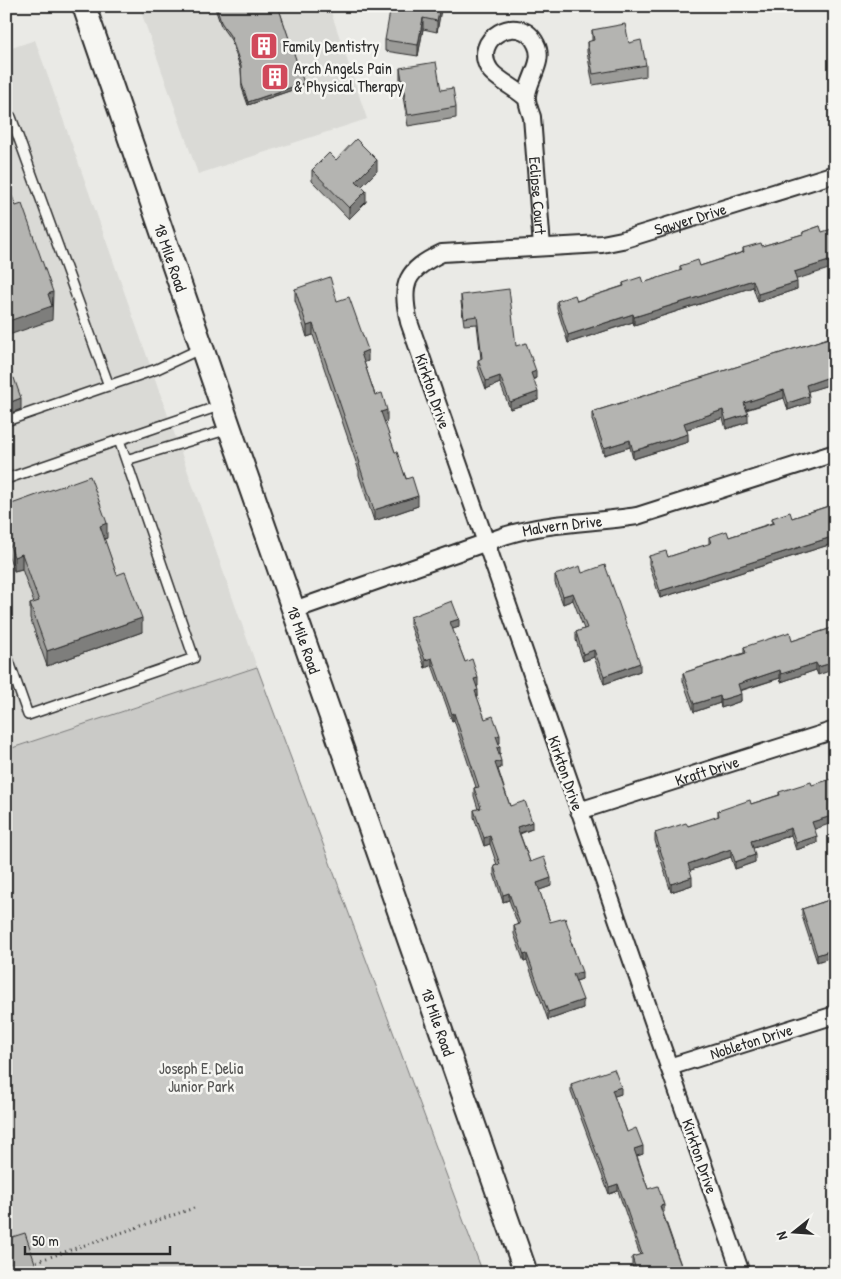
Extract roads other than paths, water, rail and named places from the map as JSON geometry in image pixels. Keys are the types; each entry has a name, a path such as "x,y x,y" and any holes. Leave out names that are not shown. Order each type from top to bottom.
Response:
{"main road":[{"name":"18 Mile Road","path":"84,6 526,1273"}],"street":[{"name":"Eclipse Court","path":"412,272 427,260 442,253 542,247 532,117 526,98"},
{"name":"Sawyer Drive","path":"542,247 602,244 622,240 835,174"},
{"name":"Kirkton Drive","path":"412,272 406,290 405,306 409,322 741,1273"},
{"name":"Malvern Drive","path":"294,610 486,541 540,526 608,521 637,516 835,453"},
{"name":"Kraft Drive","path":"579,811 835,730"},
{"name":"Nobleton Drive","path":"669,1067 835,1015"}],"lane":[{"path":"11,117 109,386"},
{"path":"6,421 109,386 202,348"},
{"path":"6,479 222,404"},
{"path":"126,460 230,429"},
{"path":"6,653 28,715 194,658 119,440"}],"place":[{"name":"Family Dentistry","path":"264,46"},
{"name":"Arch Angels Pain & Physical Therapy","path":"275,77"}],"park label":[{"name":"Joseph E. Delia Junior Park","path":"201,1077"}]}
